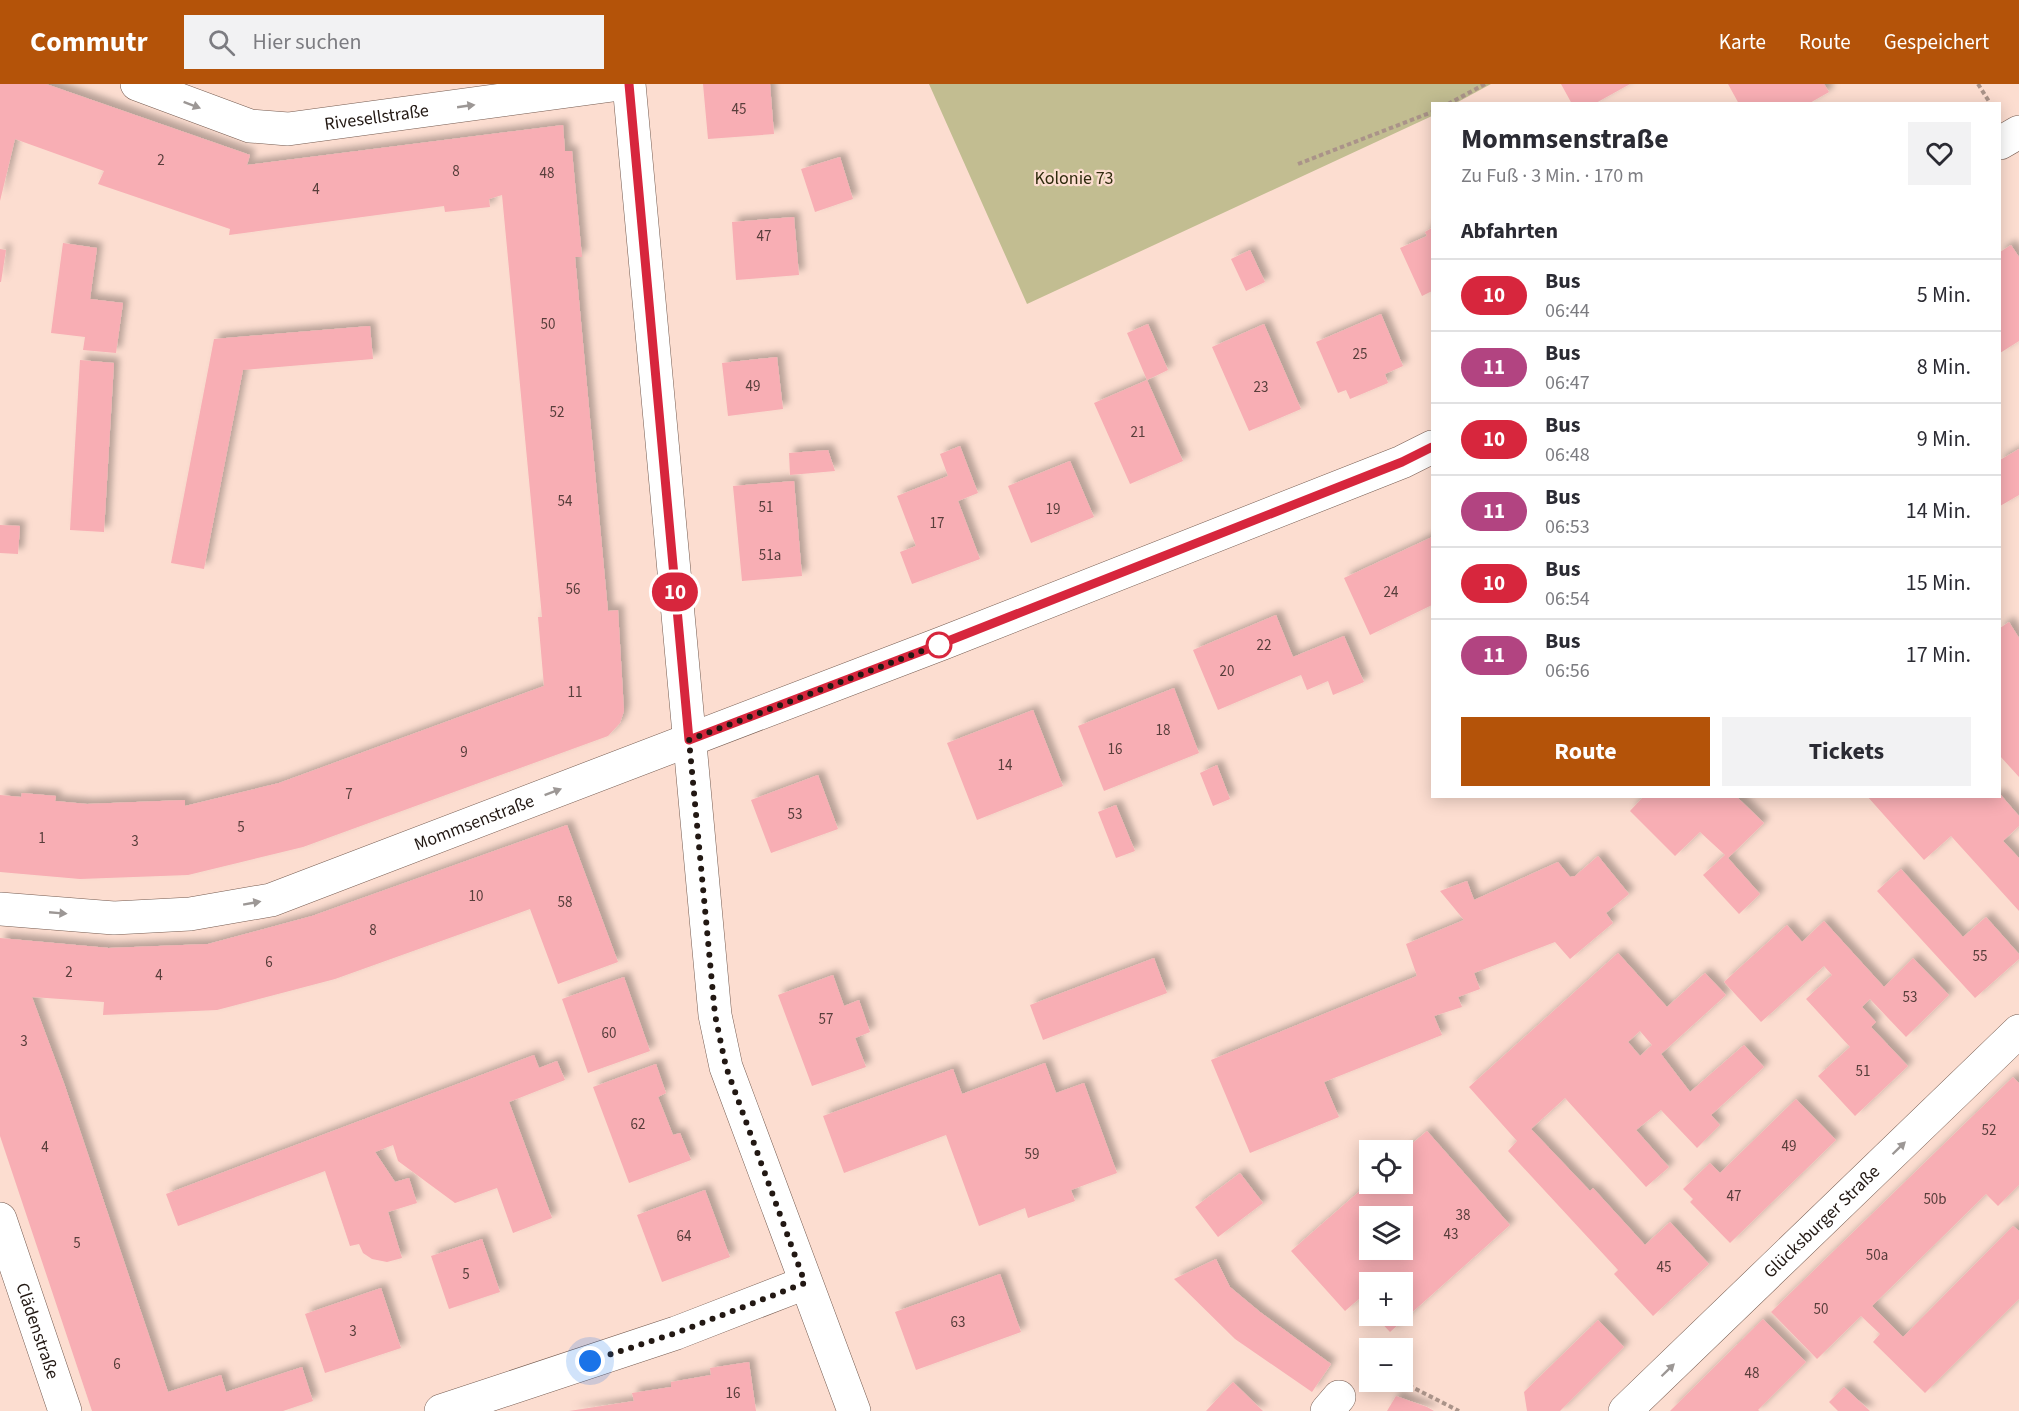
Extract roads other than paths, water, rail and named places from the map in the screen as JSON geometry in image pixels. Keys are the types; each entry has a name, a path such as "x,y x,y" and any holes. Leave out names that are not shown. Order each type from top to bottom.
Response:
{"street":[{"name":"Rivesellstraße","path":"137,84 250,126 288,129 620,84"},
{"path":"629,84 715,1015 726,1067 854,1411"},
{"path":"2001,142 2019,132"},
{"name":"Mommsenstraße","path":"0,909 114,918 190,914 271,900 954,639 1391,466 1431,447"},
{"name":"Glücksburger Straße","path":"1625,1411 2019,1032"},
{"name":"Clädenstraße","path":"0,1219 64,1411"},
{"path":"441,1411 676,1333 805,1283"}],"park label":[{"name":"Kolonie 73","path":"1074,178"}]}
